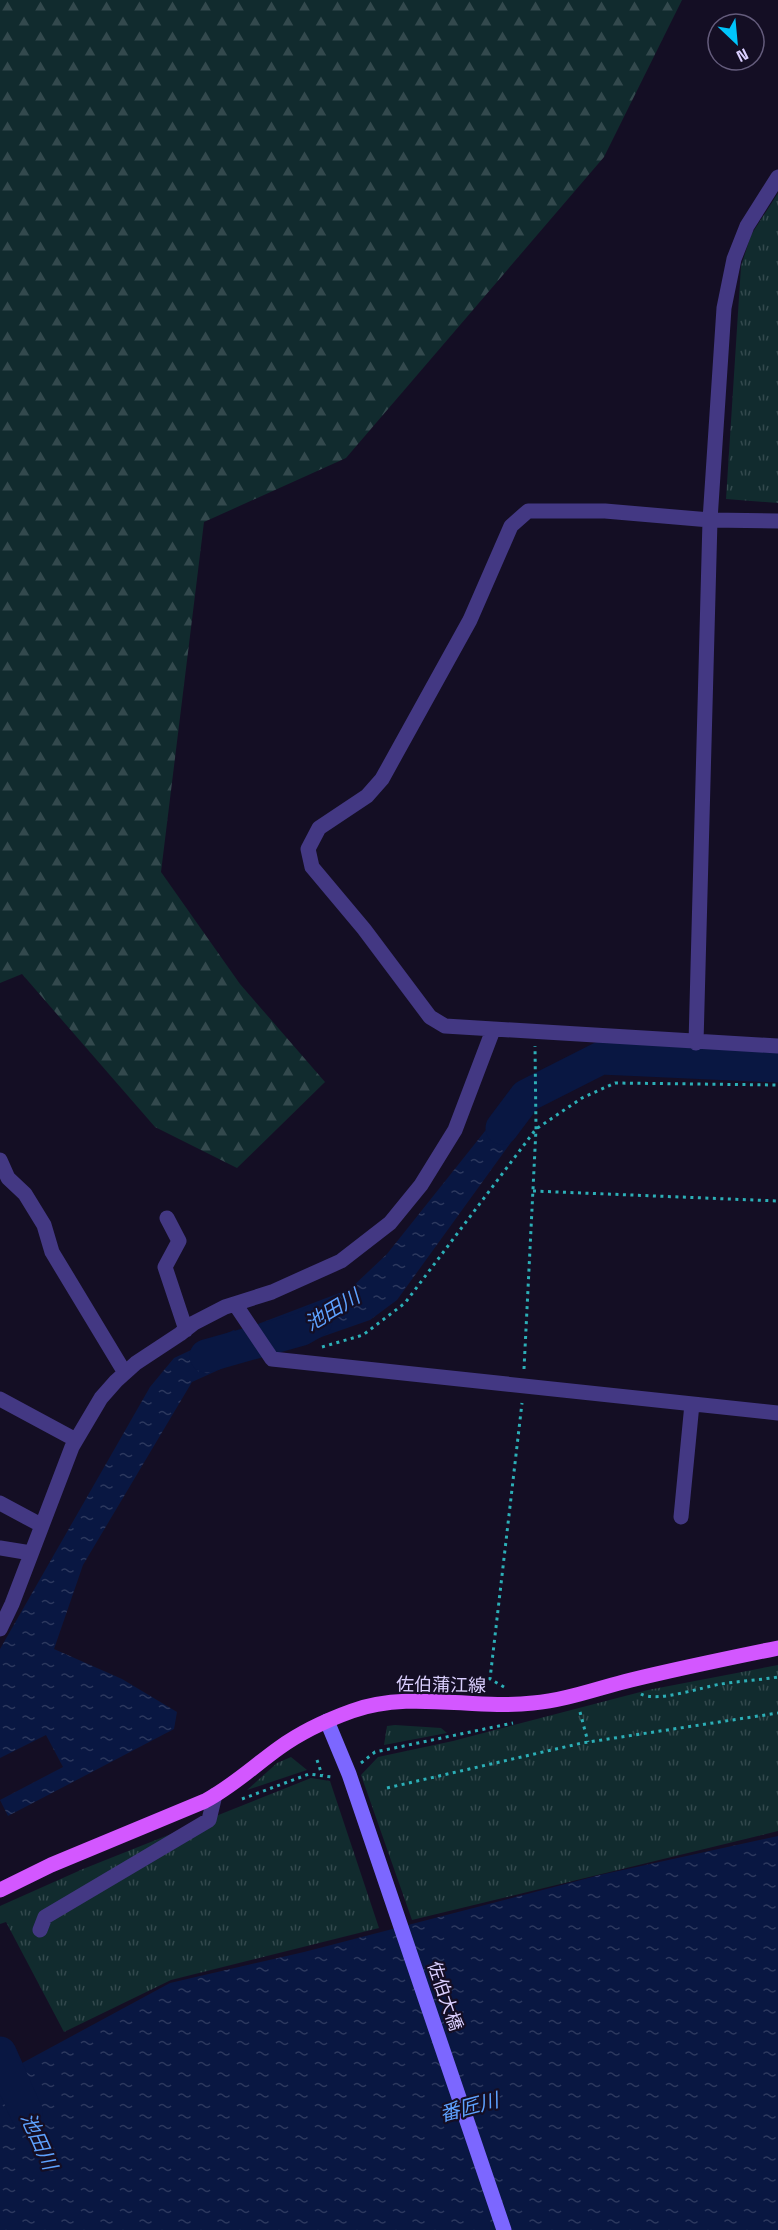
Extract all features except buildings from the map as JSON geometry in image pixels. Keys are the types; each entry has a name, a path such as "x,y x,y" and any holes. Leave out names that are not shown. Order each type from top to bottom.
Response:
{"main road":[{"name":"佐伯蒲江線","path":"0,1890 51,1865 215,1795 278,1749 327,1720 355,1710 402,1702 509,1705 558,1700 626,1681 778,1648"}],"street":[{"path":"696,1043 710,520 724,308 734,259 747,226 778,177"},
{"path":"778,521 710,520 605,511 528,511 511,526 470,620 382,779 367,796 319,828 308,849 312,867 364,929 430,1017 445,1026 696,1043 778,1046"},
{"path":"0,1629 9,1612 56,1486 76,1440 101,1398 125,1372 194,1323 341,1261 390,1223 421,1185 455,1130 493,1030"},
{"path":"0,1160 8,1178 25,1194 44,1225 52,1252 125,1372"},
{"path":"166,1218 178,1241 165,1267 186,1330"},
{"path":"235,1305 272,1359 778,1413"},
{"path":"0,1399 76,1440"},
{"path":"681,1517 692,1404"},
{"path":"0,1503 41,1526"},
{"path":"0,1548 31,1553"},
{"name":"佐伯大橋","path":"327,1720 354,1769 504,2230"},
{"path":"40,1930 45,1917 209,1820 215,1795"}],"path":[{"path":"508,1689 490,1679 524,1386 536,1128 535,1046"},
{"path":"322,1347 363,1335 405,1303 536,1128 582,1098 615,1083 778,1085"},
{"path":"532,1191 778,1201"},
{"path":"626,1681 647,1697 720,1684 778,1677"},
{"path":"632,1696 642,1694"},
{"path":"582,1708 579,1709 588,1742"},
{"path":"387,1788 588,1742 778,1713"},
{"path":"354,1769 375,1752 523,1720"},
{"path":"317,1760 322,1776"}],"green space":[{"path":"0,0 682,0 604,157 346,458 204,522 161,872 240,984 325,1082 237,1168 155,1127 22,974 0,983"},
{"path":"778,193 778,503 726,499 741,266 751,235"},
{"path":"778,1665 778,1831 412,1920 361,1775 378,1757 453,1741 648,1690"},
{"path":"387,1726 441,1728 447,1733 384,1745"},
{"path":"291,1757 307,1770 247,1790 277,1763"},
{"path":"311,1778 330,1781 379,1928 171,1980 64,2032 6,1922 0,1924 0,1906 83,1869"}],"water":[{"path":"529,1076 530,1116 397,1300 370,1320 287,1349 258,1324 350,1289 387,1254"},
{"path":"234,1330 256,1353 192,1382 83,1565 54,1649 122,1679 177,1712 174,1729 8,1816 0,1800 63,1767 46,1735 0,1758 0,1649 150,1387 174,1358"},
{"name":"番匠川","path":"778,1836 778,2230 0,2230 0,2075 170,1983 304,1952 600,1875"}],"waterway":[{"name":"池田川","path":"502,1128 526,1096 601,1058 778,1066"},
{"name":"池田川","path":"206,1356 302,1329 316,1321"},
{"name":"池田川","path":"0,2053 26,2112"}]}
